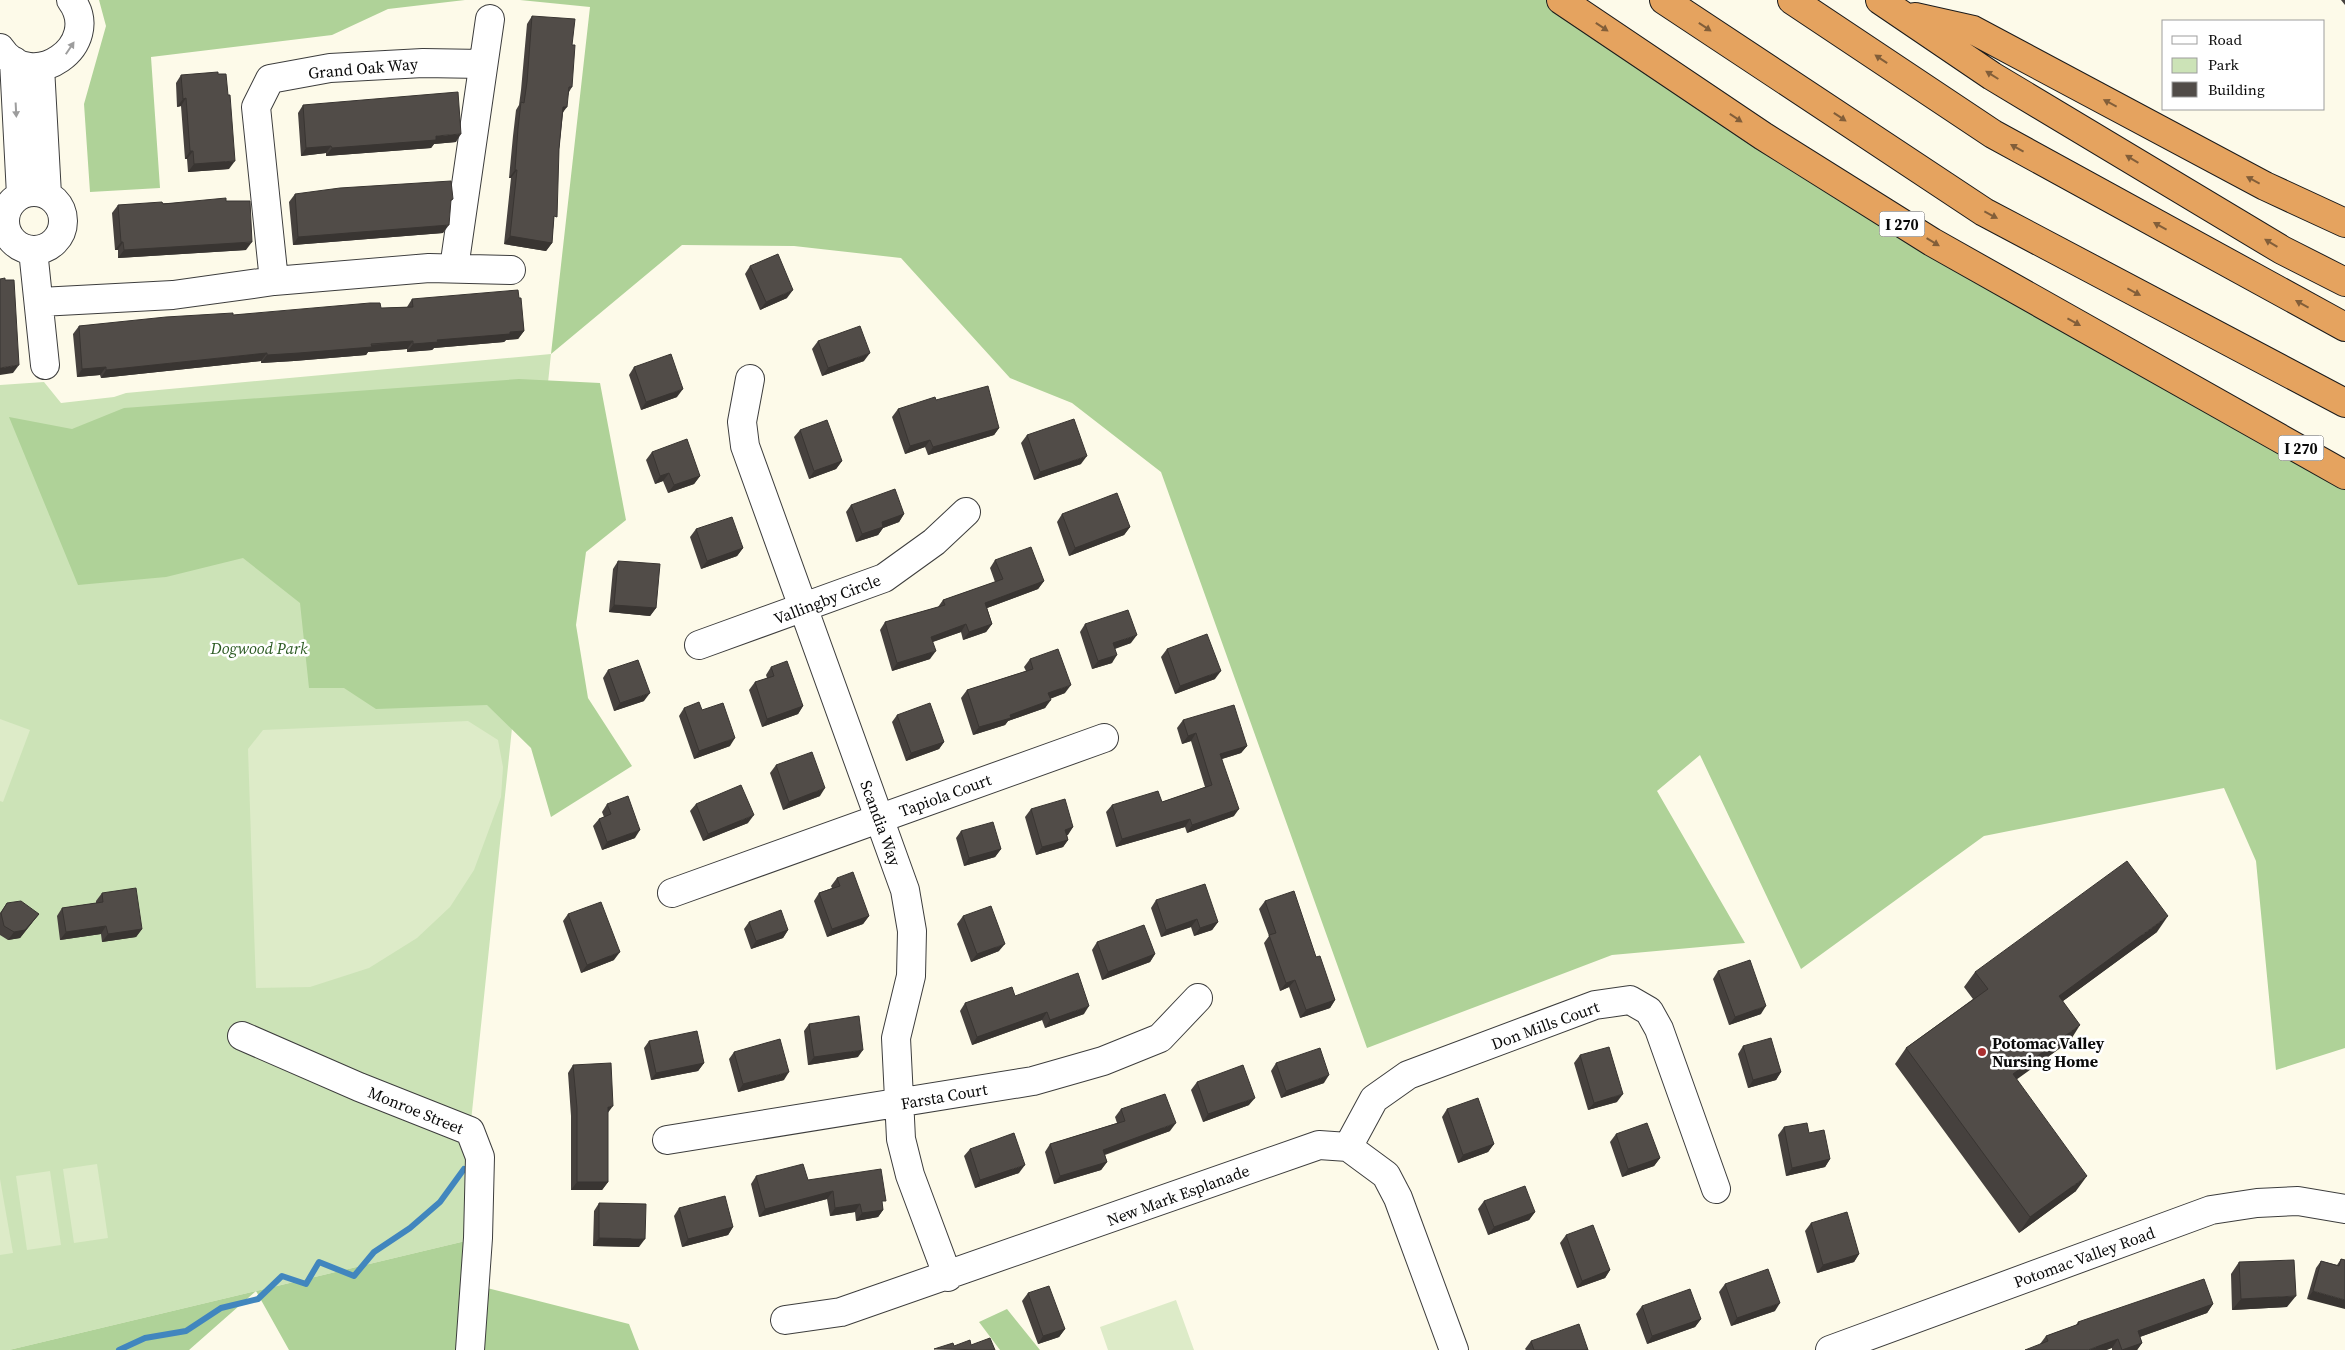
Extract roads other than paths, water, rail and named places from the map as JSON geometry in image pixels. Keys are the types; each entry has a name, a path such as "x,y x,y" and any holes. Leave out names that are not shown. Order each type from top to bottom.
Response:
{"highway":[{"name":"I 270","path":"1561,0 1763,136 1932,242 2257,426 2345,471"},
{"path":"1664,0 1984,212 2345,403"},
{"path":"1792,0 1993,134 2345,327"},
{"path":"1889,7 1973,30 2265,186 2345,222"},
{"path":"1889,7 2026,96 2282,250 2345,282"},
{"path":"2257,426 2345,475"}],"street":[{"path":"34,195 18,59 53,64 65,56 74,45 78,32 78,18 71,0"},
{"path":"454,268 490,19"},
{"name":"Grand Oak Way","path":"274,281 256,106 270,79 330,68 423,63 483,64"},
{"path":"34,195 60,209 63,219 62,229 55,240 43,248 33,250 19,246 4,235 7,210 12,202 34,195"},
{"path":"33,250 40,302 45,365"},
{"path":"40,302 173,295 274,281 429,268 511,270"},
{"name":"Scandia Way","path":"750,379 742,422 745,446 905,890 912,931 911,976 896,1038 901,1139 910,1176 948,1277"},
{"name":"Vallingby Circle","path":"699,645 884,578 934,542 966,512"},
{"name":"Tapiola Court","path":"672,893 1104,738"},
{"name":"Farsta Court","path":"668,1140 1033,1081 1102,1061 1160,1038 1198,998"},
{"name":"Don Mills Court","path":"1348,1146 1374,1099 1408,1075 1595,1005 1630,1000 1649,1011 1659,1029 1716,1189"},
{"name":"Monroe Street","path":"242,1036 359,1087 470,1131 480,1157 478,1238 470,1350"},
{"name":"New Mark Esplanade","path":"785,1320 842,1312 948,1277 1319,1145 1348,1146"},
{"path":"1348,1146 1386,1175 1398,1198 1454,1350"},
{"name":"Potomac Valley Road","path":"1830,1350 2211,1210 2257,1202 2298,1201 2345,1210"}],"waterway":[{"path":"119,1350 145,1338 186,1331 221,1308 258,1299 282,1276 306,1284 319,1262 354,1276 374,1252 410,1228 440,1202 464,1169"}],"place":[{"name":"Potomac Valley Nursing Home","path":"1982,1052"}],"park label":[{"name":"Dogwood Park","path":"259,648"}]}
